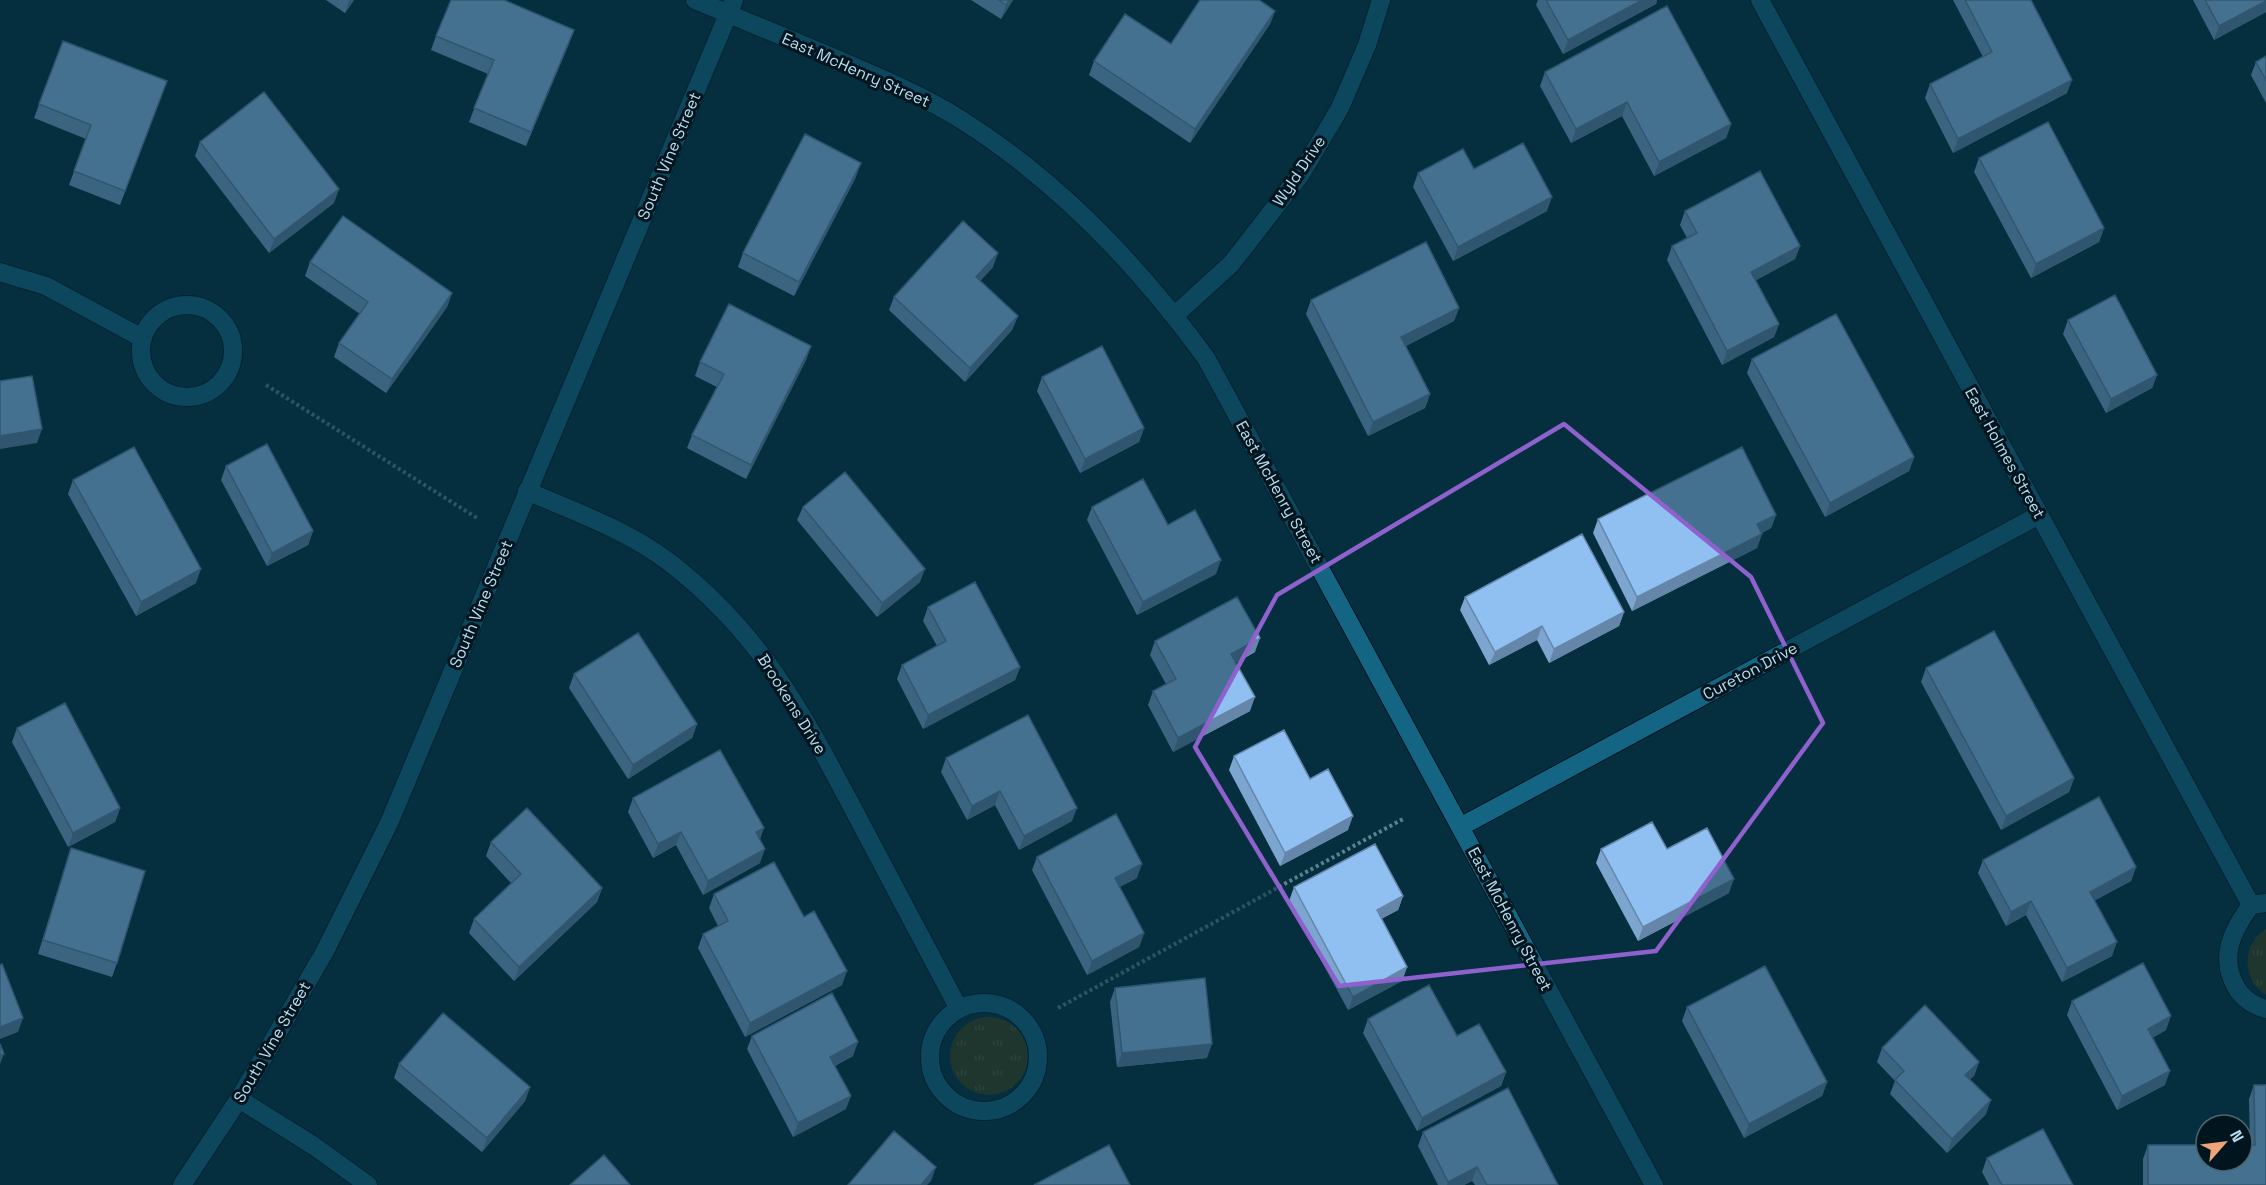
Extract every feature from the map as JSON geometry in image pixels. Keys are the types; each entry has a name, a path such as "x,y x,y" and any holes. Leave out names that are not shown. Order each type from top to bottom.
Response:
{"street":[{"name":"East McHenry Street","path":"695,0 731,7 891,82 960,119 1022,163 1080,213 1175,315 1206,358 1654,1185"},
{"name":"Wyld Drive","path":"1175,315 1231,264 1300,174 1341,108 1368,45 1381,0"},
{"name":"East Holmes Street","path":"1760,0 2039,515 2259,904 2233,935 2228,951 2228,974 2240,993 2257,1007 2266,1009"},
{"name":"South Vine Street","path":"182,1185 239,1099 324,953 389,823 731,7"},
{"path":"0,272 46,286 142,338"},
{"path":"188,304 203,307 217,314 227,326 234,355 230,370 221,383 209,393 187,397 164,391 152,381 144,368 141,353 142,338 149,324 160,313 174,306 188,304"},
{"name":"Brookens Drive","path":"527,491 603,522 668,561 722,607 768,661 804,717 959,1009"},
{"name":"Cureton Drive","path":"1460,827 2039,515"},
{"path":"976,1003 995,1004 1012,1010 1028,1025 1037,1043 1036,1074 1029,1090 1016,1102 1000,1110 983,1112 965,1108 950,1099 938,1086 931,1069 930,1052 935,1035 945,1020 959,1009 976,1003"},
{"path":"239,1099 314,1146 368,1185"}],"path":[{"path":"266,386 477,518"},
{"path":"1058,1008 1403,819"}],"highlighted area":[{"path":"1564,424 1751,577 1823,723 1656,951 1339,986 1195,747 1277,595"}],"green space":[{"path":"2266,929 2266,995 2252,980 2248,962 2252,944"},
{"path":"989,1017 1004,1020 1017,1028 1025,1041 1028,1056 1025,1071 1017,1084 1004,1092 989,1095 974,1092 961,1084 953,1071 950,1056 953,1041 961,1028 974,1020"}],"building":[{"path":"451,0 504,0 574,30 531,132 474,108 494,60 436,36"},
{"path":"999,0 1009,0 1006,5"},
{"path":"1200,0 1259,0 1275,11 1195,129 1094,61 1125,14 1171,44"},
{"path":"1546,0 1642,0 1568,40"},
{"path":"1965,0 2031,0 2072,80 1958,139 1930,84 1992,52"},
{"path":"2205,0 2266,0 2266,1 2219,26"},
{"path":"1667,6 1731,124 1659,162 1627,102 1576,129 1545,72"},
{"path":"63,41 167,81 125,191 74,171 91,125 39,104"},
{"path":"2266,56 2266,80 2256,62"},
{"path":"264,92 339,189 274,239 200,142"},
{"path":"2048,122 2104,228 2036,264 1979,158"},
{"path":"805,134 861,163 799,282 743,253"},
{"path":"1523,143 1552,197 1458,247 1418,173 1463,149 1474,169"},
{"path":"1760,171 1800,246 1751,272 1779,324 1727,351 1672,246 1697,233 1685,211"},
{"path":"343,216 452,293 392,379 339,343 368,302 310,262"},
{"path":"963,221 998,253 976,277 1018,316 970,368 894,297"},
{"path":"1426,242 1459,308 1401,337 1430,394 1373,422 1311,300"},
{"path":"2115,295 2157,375 2111,399 2068,320"},
{"path":"729,304 811,346 751,465 692,435 724,374 700,362"},
{"path":"1836,314 1914,457 1830,503 1752,359"},
{"path":"1102,346 1144,428 1085,459 1042,377"},
{"path":"32,376 42,429 0,436 0,381"},
{"path":"267,444 313,531 272,553 226,466"},
{"path":"134,447 201,569 141,602 73,480"},
{"path":"1742,447 1776,515 1757,524 1762,534 1637,597 1598,519"},
{"path":"845,472 925,569 882,603 803,507"},
{"path":"1143,479 1168,525 1195,510 1221,560 1143,602 1092,507"},
{"path":"1582,534 1624,612 1554,649 1542,626 1495,652 1465,597"},
{"path":"975,582 1020,667 928,715 902,665 946,641 928,607"},
{"path":"1237,597 1260,638 1231,654 1255,697 1178,738 1153,691 1176,679 1155,641"},
{"path":"1994,631 2074,778 2006,816 1926,668"},
{"path":"638,633 697,724 633,765 574,674"},
{"path":"65,703 120,808 73,833 17,728"},
{"path":"1028,715 1077,808 1024,836 1000,791 972,806 946,758"},
{"path":"1284,730 1310,779 1328,769 1353,816 1285,853 1234,756"},
{"path":"720,750 764,828 756,832 765,849 708,881 681,832 658,844 633,798"},
{"path":"2099,797 2136,867 2090,892 2117,942 2067,968 2031,901 2011,912 1983,860"},
{"path":"527,808 602,888 519,967 474,919 521,874 491,842"},
{"path":"1116,814 1142,864 1115,878 1144,933 1092,961 1037,857"},
{"path":"1652,822 1667,849 1707,828 1734,879 1643,927 1601,849"},
{"path":"1375,844 1403,896 1377,910 1407,967 1353,997 1294,887"},
{"path":"71,848 145,871 117,963 43,940"},
{"path":"774,862 804,917 814,911 847,971 750,1023 703,934 728,921 714,894"},
{"path":"2143,963 2171,1016 2148,1029 2170,1071 2122,1096 2072,1001"},
{"path":"2,964 23,1018 0,1027 0,965"},
{"path":"1765,966 1827,1082 1749,1124 1687,1007"},
{"path":"1205,978 1212,1044 1122,1053 1115,988"},
{"path":"1429,985 1457,1036 1479,1024 1506,1072 1422,1118 1368,1019"},
{"path":"832,993 858,1042 830,1057 851,1096 798,1123 752,1036"},
{"path":"1925,1005 1979,1062 1965,1075 1991,1100 1952,1139 1895,1080 1904,1071 1882,1048"},
{"path":"443,1013 530,1087 487,1138 399,1064"},
{"path":"2254,1085 2266,1085 2266,1185 2148,1185 2148,1145 2194,1145 2194,1173 2254,1173"},
{"path":"1508,1088 1558,1185 1487,1185 1477,1167 1448,1182 1423,1132"},
{"path":"2043,1129 2073,1185 2002,1185 1987,1158"},
{"path":"894,1131 936,1167 921,1185 848,1185"},
{"path":"1109,1145 1130,1185 1034,1185"},
{"path":"604,1155 630,1185 570,1185"}]}
